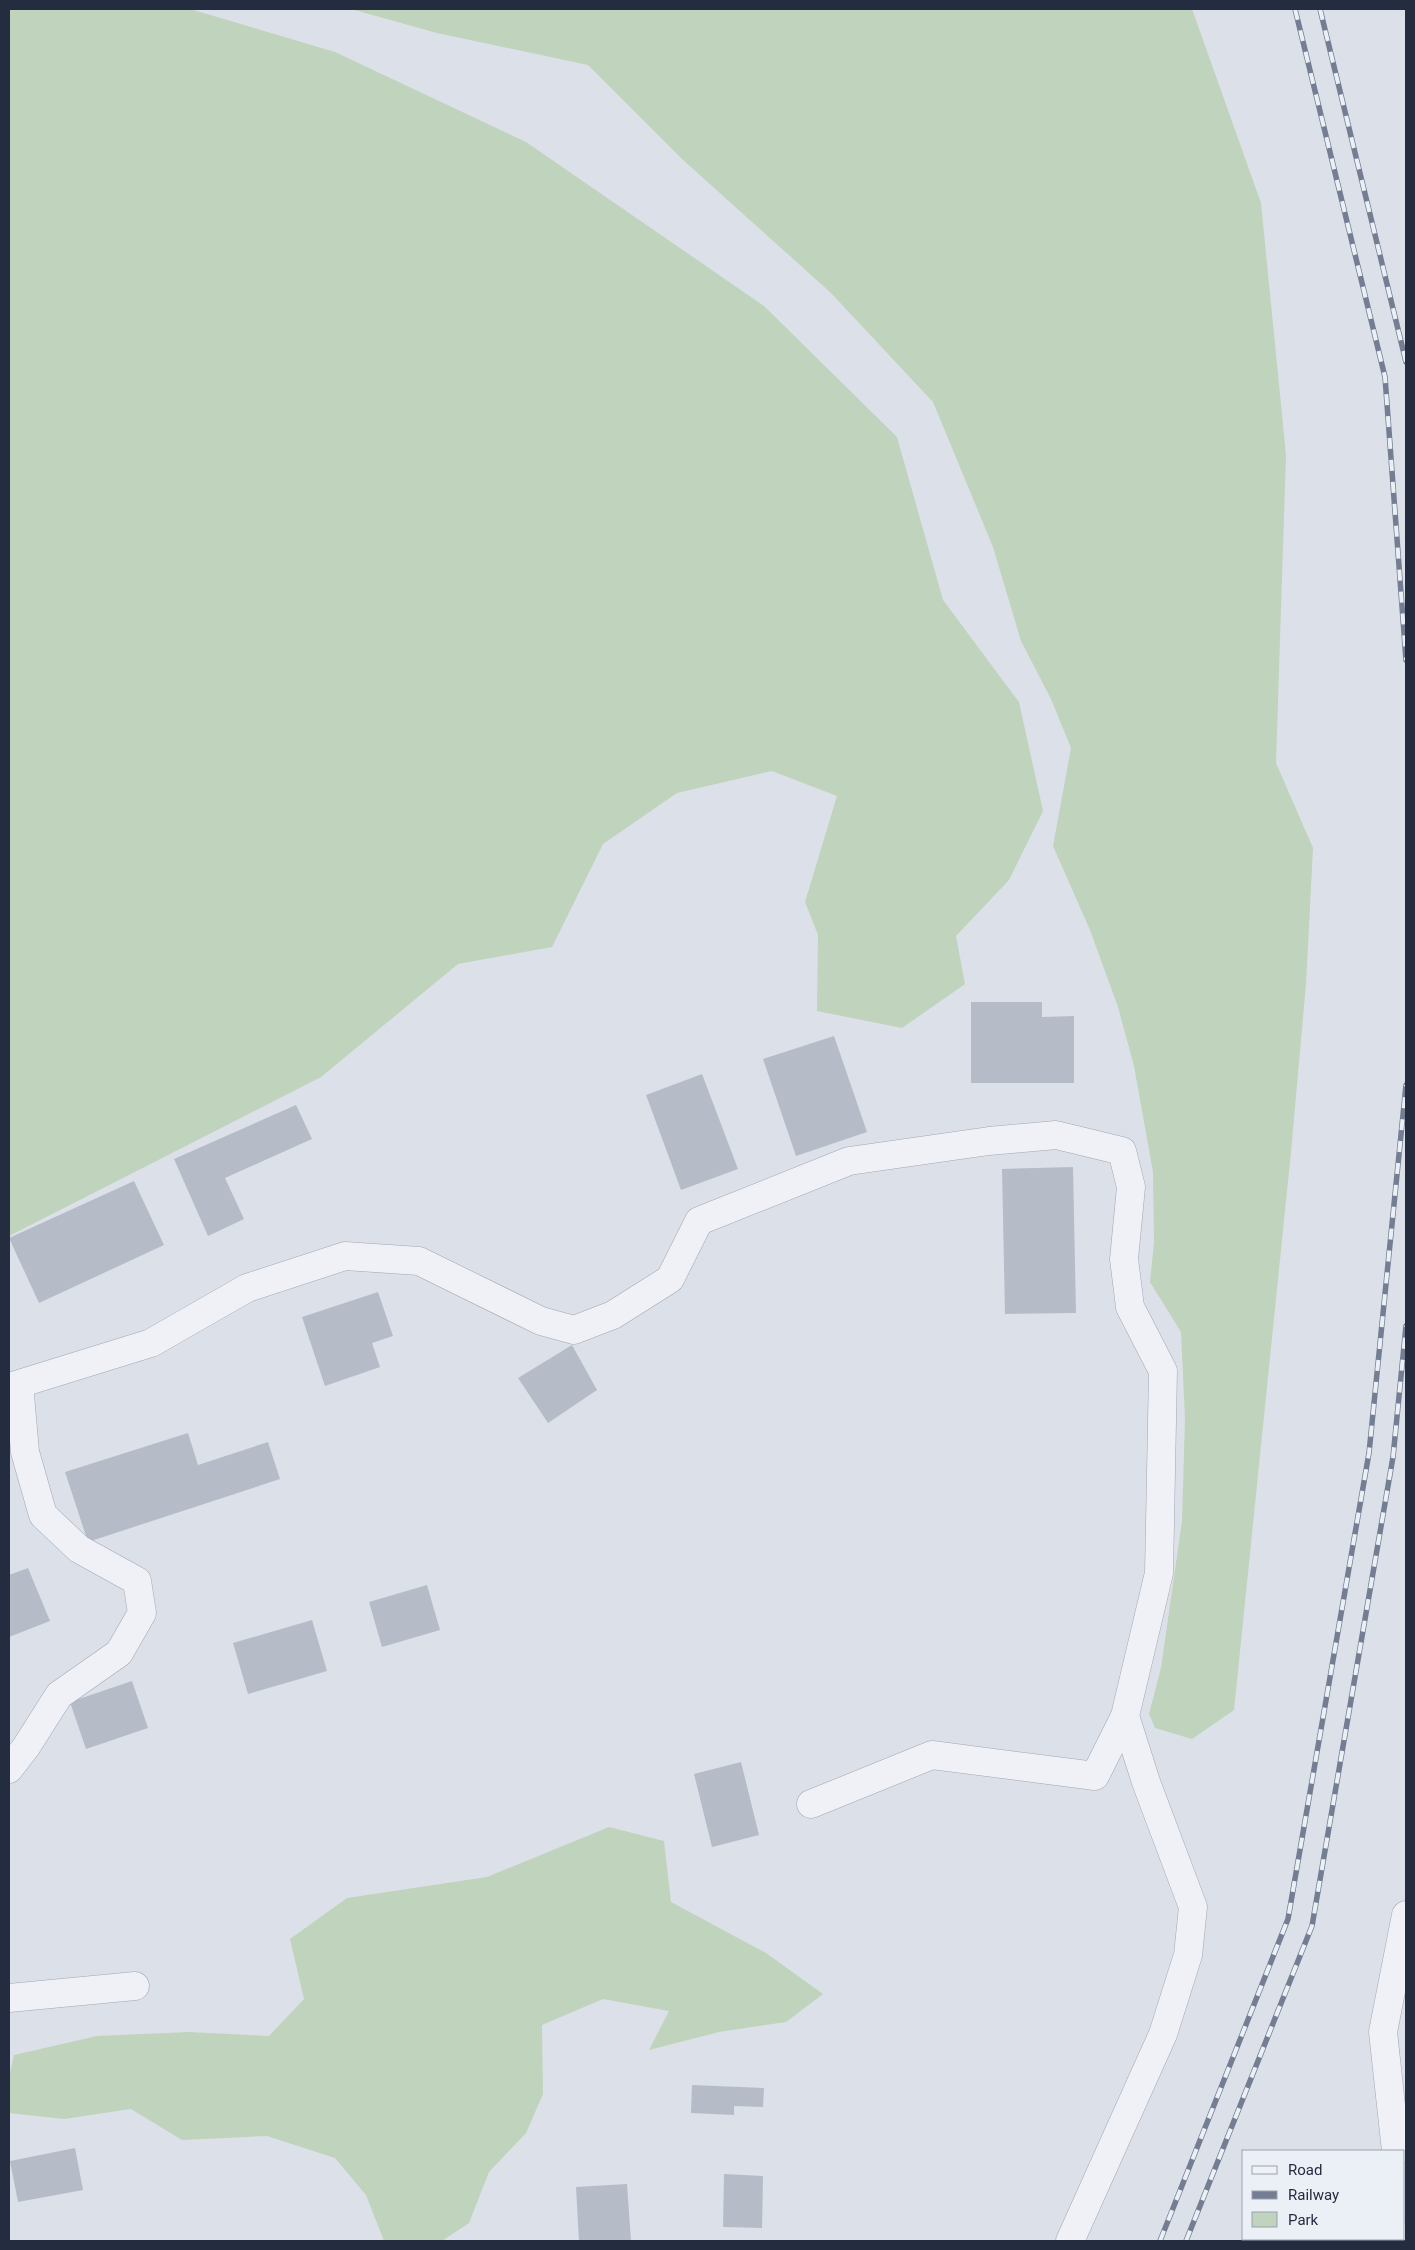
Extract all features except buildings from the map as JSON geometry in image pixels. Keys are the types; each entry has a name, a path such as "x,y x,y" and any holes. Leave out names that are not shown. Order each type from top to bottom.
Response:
{"street":[{"path":"9,1769 26,1747 59,1695 119,1653 142,1614 137,1581 79,1549 43,1515 25,1452 14,1385 151,1343 247,1288 345,1256 419,1261 541,1321 574,1330 613,1315 670,1279 699,1221 849,1161 989,1141 1056,1135 1122,1151 1131,1187 1124,1259 1130,1307 1164,1371 1159,1573 1125,1716 1095,1776 932,1755 811,1804"},
{"path":"1070,2241 1164,2034 1189,1946 1193,1907 1146,1782 1125,1716"},
{"path":"1396,2150 1383,2032 1406,1914"},
{"path":"9,1998 135,1986"}],"green space":[{"path":"9,9 190,9 335,52 526,142 764,306 897,437 943,600 1019,702 1043,811 1009,880 956,936 965,984 902,1028 817,1011 818,935 805,902 837,796 772,771 677,793 603,844 552,947 458,964 321,1077 9,1236"},
{"path":"351,9 1192,9 1261,203 1286,455 1276,763 1313,848 1306,984 1291,1152 1234,1710 1192,1739 1155,1728 1149,1714 1161,1668 1182,1521 1185,1419 1181,1332 1150,1282 1154,1242 1153,1172 1134,1066 1118,1007 1090,930 1053,846 1071,748 1051,699 1021,641 993,547 933,402 830,292 682,159 588,65 437,33"},
{"path":"609,1827 664,1841 671,1902 766,1953 823,1994 786,2022 719,2032 649,2050 669,2011 603,1999 542,2025 543,2094 526,2133 489,2172 469,2223 442,2241 384,2241 366,2195 335,2158 267,2136 182,2140 131,2109 64,2119 9,2113 9,2077 14,2055 97,2036 189,2032 269,2036 304,1999 290,1939 347,1898 487,1877"}],"railway":[{"path":"1295,9 1385,377 1406,660"},
{"path":"1320,9 1406,362"},
{"path":"1160,2241 1288,1919 1369,1453 1406,1085"},
{"path":"1186,2241 1312,1926 1393,1457 1406,1326"}]}
